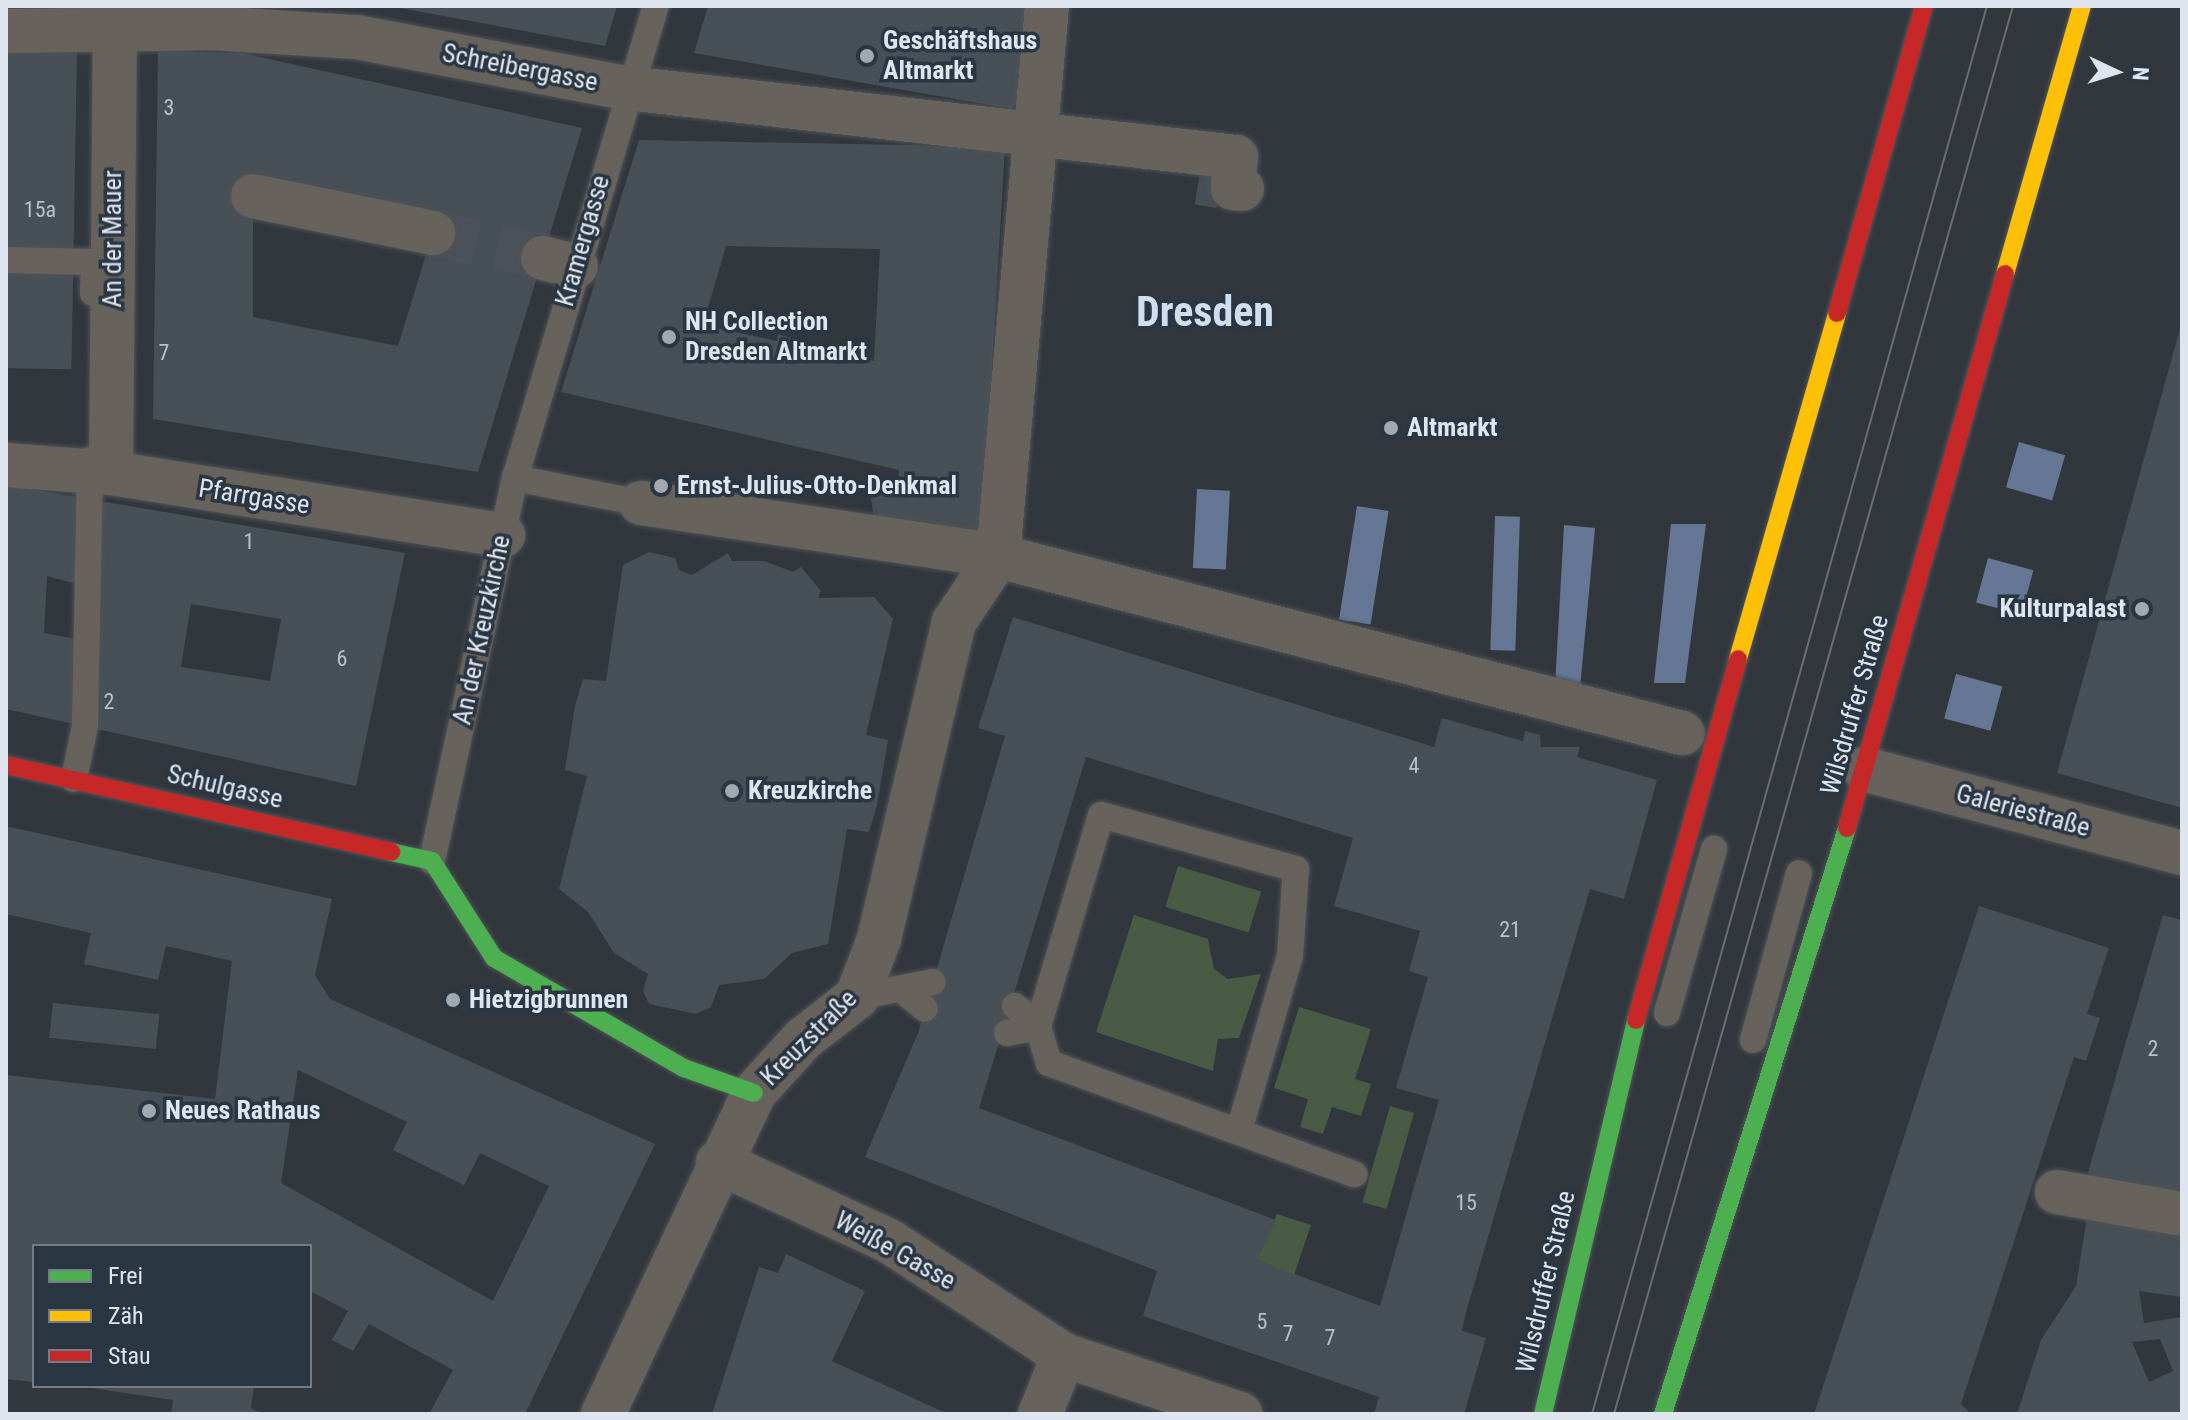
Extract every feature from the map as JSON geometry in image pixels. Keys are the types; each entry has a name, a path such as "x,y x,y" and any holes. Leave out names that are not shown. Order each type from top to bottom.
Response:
{"street":[{"path":"998,556 1033,133 1047,6"},
{"name":"Wilsdruffer Straße","path":"1543,1414 1618,1083 1924,6"},
{"name":"Wilsdruffer Straße","path":"1663,1414 1864,769 2082,6"},
{"name":"Schreibergasse","path":"6,31 119,18 356,37 627,88 1236,157 1233,188 1247,190"},
{"name":"An der Mauer","path":"111,473 119,18"},
{"path":"253,196 433,233"},
{"name":"Pfarrgasse","path":"6,465 111,473 503,535"},
{"path":"641,503 998,556 1682,733"},
{"name":"Kreuzstraße","path":"603,1414 718,1162 754,1093 803,1039 857,997 879,939 954,622 998,556"},
{"name":"Schulgasse","path":"6,765 432,861"},
{"name":"Galeriestraße","path":"1864,769 2182,853"},
{"path":"432,861 494,958 684,1068 754,1093"},
{"name":"Weiße Gasse","path":"718,1162 889,1241 1064,1355 1240,1414"},
{"path":"2057,1192 2182,1214"},
{"path":"1040,1414 1064,1355"}],"lane":[{"name":"Kramergasse","path":"515,478 559,262 656,6"},
{"path":"6,260 94,262 85,726 74,779"},
{"path":"515,478 641,503"},
{"name":"An der Kreuzkirche","path":"432,861 515,478"},
{"path":"1038,1027 1101,815 1296,869 1290,956 1239,1131"},
{"path":"1667,1013 1714,849"},
{"path":"1753,1040 1799,873"},
{"path":"903,991 933,982"},
{"path":"857,997 883,987 903,991 925,1009"},
{"path":"1015,1006 1038,1027 1049,1063 1354,1174"},
{"path":"1007,1033 1038,1027"}],"green space":[{"path":"1178,866 1261,891 1249,933 1165,907"},
{"path":"1134,915 1208,939 1214,969 1228,979 1261,974 1239,1038 1218,1039 1213,1071 1096,1032"},
{"path":"1299,1007 1371,1029 1355,1079 1371,1084 1361,1116 1332,1107 1323,1134 1300,1127 1308,1099 1274,1088"},
{"path":"1390,1106 1414,1113 1386,1209 1362,1202"},
{"path":"1277,1214 1311,1225 1294,1275 1257,1260"}],"water":[{"path":"2019,442 2065,455 2052,500 2006,487"},
{"path":"1197,489 1230,491 1226,570 1193,568"},
{"path":"1357,506 1389,511 1371,625 1339,620"},
{"path":"1495,516 1520,517 1515,651 1490,650"},
{"path":"1671,524 1706,524 1685,683 1654,683"},
{"path":"1564,525 1595,528 1580,688 1555,686"},
{"path":"1988,558 2033,570 2021,615 1976,602"},
{"path":"1956,674 2002,686 1990,731 1944,718"}],"building":[{"path":"390,6 617,6 605,46"},
{"name":"Geschäftshaus Altmarkt","path":"708,6 1028,6 1017,100 1012,109 694,53"},
{"path":"6,50 77,51 71,369 6,368"},
{"path":"158,51 242,53 582,128 478,472 153,419","holes":["253,173 439,212 398,346 253,317"]},
{"name":"NH Collection Dresden Altmarkt","path":"639,140 1005,147 982,536 875,528 870,489 898,485 899,470 561,392","holes":["726,246 880,249 874,361 778,334 777,341 703,325"]},
{"path":"1203,157 1225,161 1216,208 1195,204"},
{"name":"Kulturpalast","path":"2182,326 2182,808 2057,773"},
{"path":"6,485 405,553 356,786 6,709","holes":["47,576 96,589 88,641 44,633","191,604 281,619 270,681 181,667"]},
{"name":"Kreuzkirche","path":"649,552 675,558 679,570 692,575 728,553 732,561 764,561 793,572 801,567 821,591 818,598 874,597 893,619 866,735 888,740 877,805 869,832 847,829 828,944 792,953 764,979 719,985 711,1007 696,1014 649,1004 643,991 648,974 614,953 588,912 559,889 587,776 565,770 575,706 583,679 606,681 623,565"},
{"path":"1013,617 1434,747 1442,718 1523,741 1525,731 1540,735 1541,747 1580,747 1577,757 1657,780 1624,899 1590,889 1466,1312 1462,1331 1486,1338 1464,1414 1374,1414 1379,1397 1143,1316 1157,1271 865,1157 918,1033 1005,736 978,728","holes":["1086,757 1353,838 1334,906 1420,931 1409,971 1428,977 1396,1088 1439,1100 1380,1306 1257,1260 1276,1220 979,1108"]},
{"name":"Neues Rathaus","path":"6,826 332,899 315,975 330,999 655,1144 525,1414 429,1414 453,1370 369,1324 353,1351 332,1340 348,1311 312,1292 312,1244 32,1244 32,1382 6,1379 6,1075 215,1099 232,961 166,946 158,980 84,964 91,933 6,914","holes":["298,1070 407,1122 393,1150 464,1185 480,1153 549,1186 493,1301 281,1183"]},
{"path":"1979,906 2109,948 2087,1014 2100,1018 2086,1061 2074,1057 1961,1404 1971,1414 1814,1414"},
{"path":"2163,915 2182,920 2182,1197 2086,1179"},
{"path":"53,1003 159,1014 156,1049 49,1038"},
{"path":"2087,1217 2182,1232 2182,1297 2139,1291 2144,1323 2182,1317 2182,1414 2017,1414 2041,1340 2076,1286","holes":["2160,1339 2173,1371 2149,1382 2132,1342"]},
{"path":"786,1254 865,1291 832,1361 948,1414 712,1414 759,1267 778,1273"},
{"path":"92,1388 254,1388 251,1408 262,1414 171,1414 173,1400"}],"tunnel":[{"path":"433,233 543,258"}],"tram line":[{"path":"1592,1414 1987,6"},
{"path":"1614,1414 2013,6"}],"traffic: fast":[{"path":"1663,1414 1847,828"},
{"path":"391,852 432,861 494,958 684,1068 754,1093"},
{"path":"1543,1414 1636,1020"}],"traffic: slow":[{"path":"2005,274 2082,6"},
{"path":"1738,659 1837,313"}],"traffic: jam":[{"path":"1837,313 1924,6"},
{"path":"1847,828 2005,274"},
{"path":"1636,1020 1738,659"},
{"path":"6,765 391,852"}],"place":[{"name":"Geschäftshaus Altmarkt","path":"867,56"},
{"name":"NH Collection Dresden Altmarkt","path":"669,337"},
{"name":"Altmarkt","path":"1391,428"},
{"name":"Ernst-Julius-Otto-Denkmal","path":"661,486"},
{"name":"Kulturpalast","path":"2142,609"},
{"name":"Kreuzkirche","path":"732,791"},
{"name":"Hietzigbrunnen","path":"453,1000"},
{"name":"Neues Rathaus","path":"149,1111"}],"district":[{"name":"Dresden","path":"1205,312"}]}
